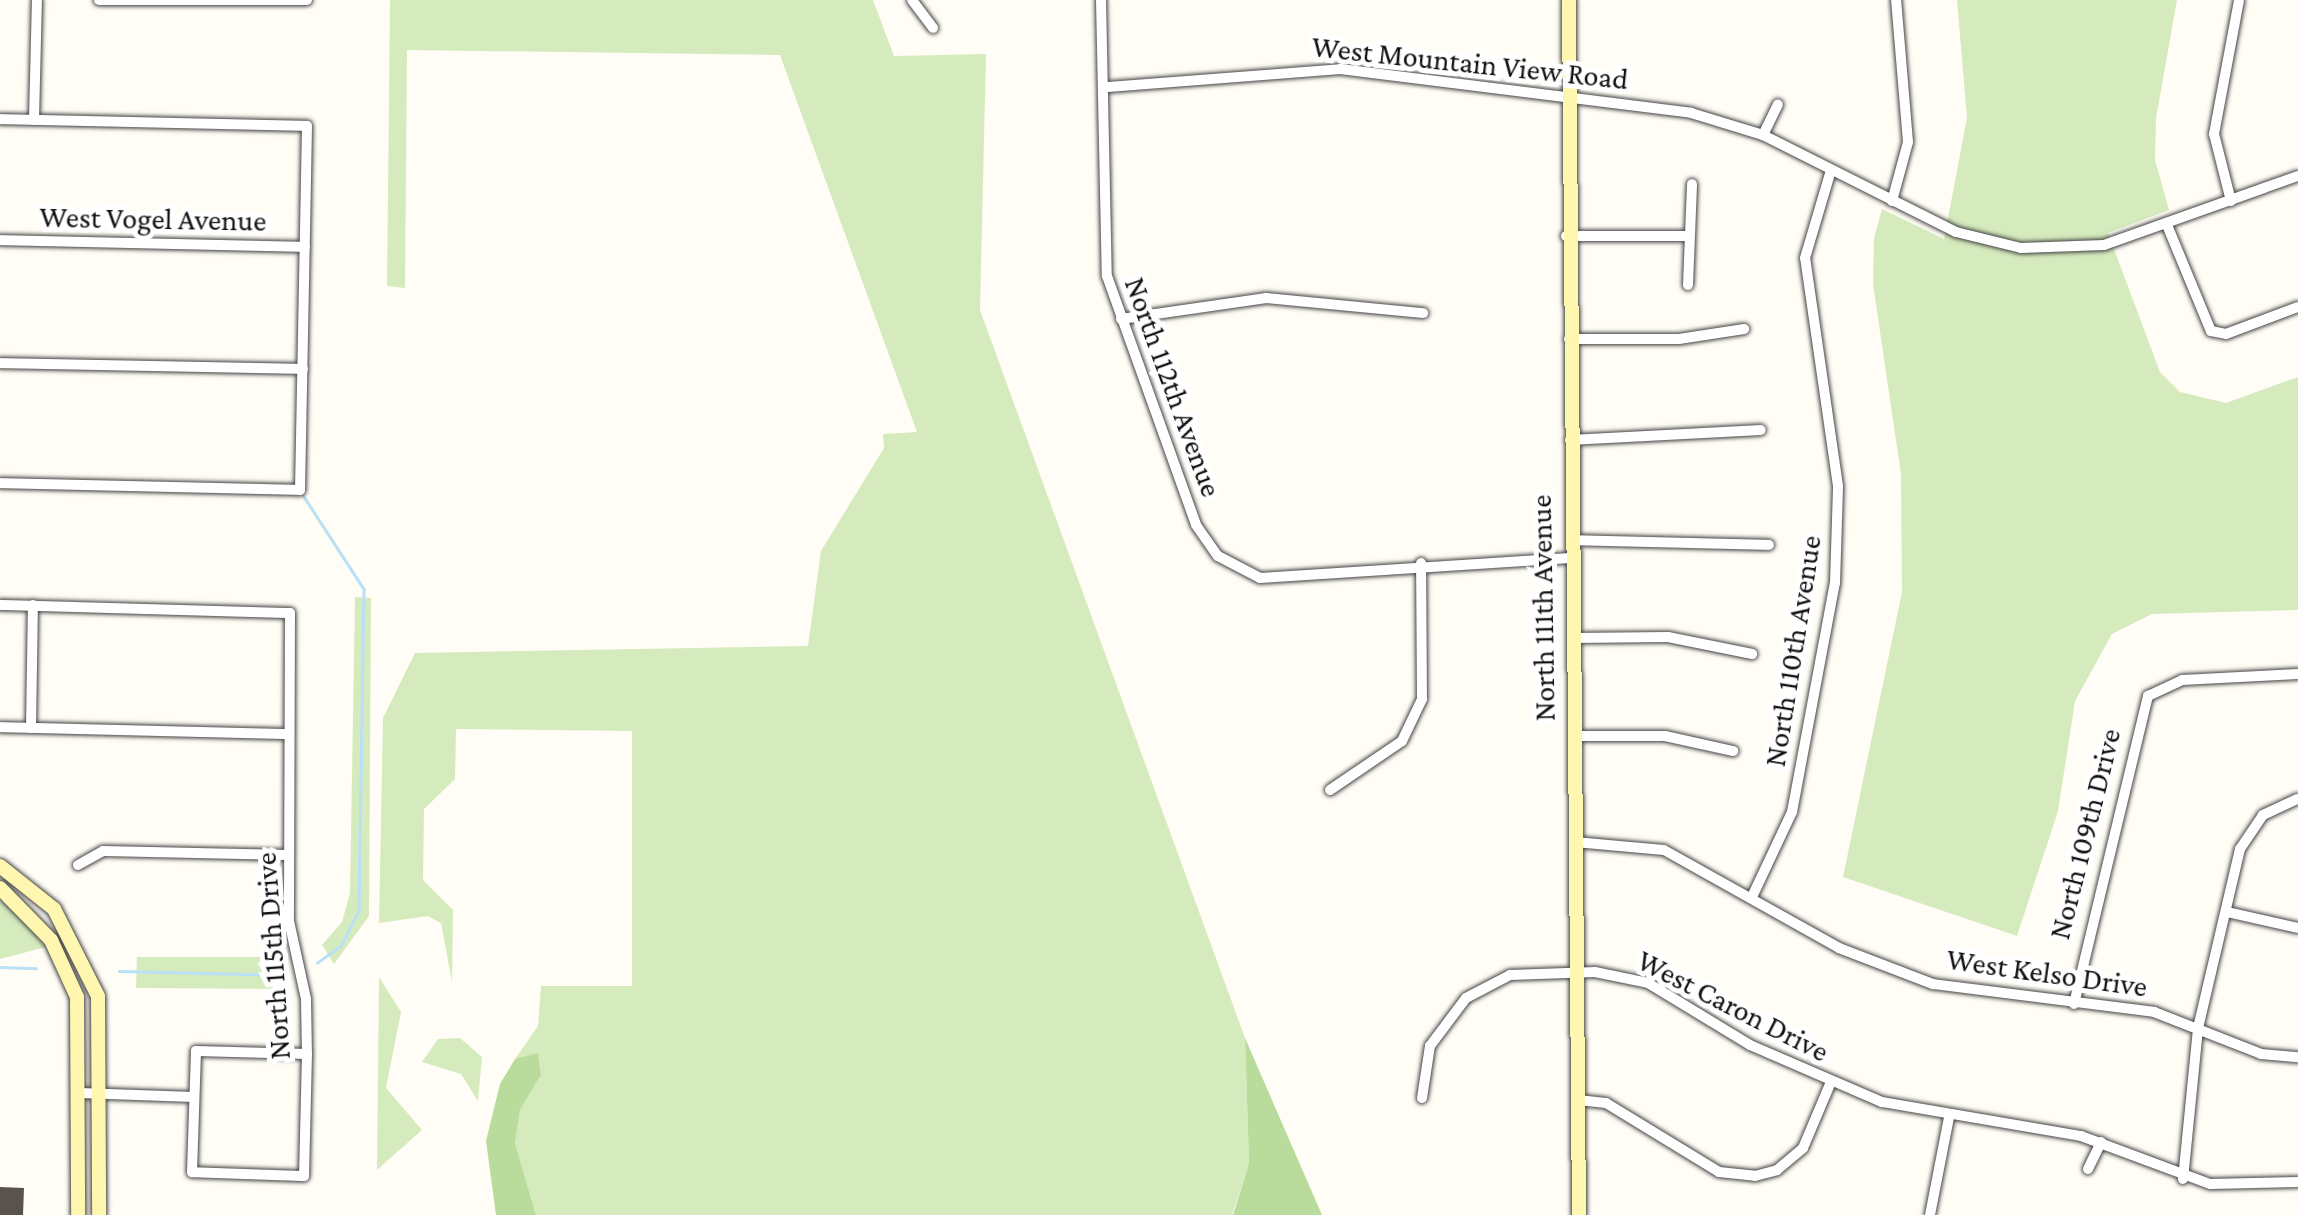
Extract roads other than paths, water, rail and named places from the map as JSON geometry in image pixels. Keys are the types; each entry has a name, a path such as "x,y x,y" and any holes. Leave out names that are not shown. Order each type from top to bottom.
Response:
{"street":[{"path":"34,120 38,0"},
{"path":"99,0 307,3"},
{"path":"912,0 932,28"},
{"name":"North 112th Avenue","path":"1102,0 1108,87 1104,256 1122,319 1202,538 1218,556 1260,578 1421,563"},
{"name":"North 111th Avenue","path":"1569,0 1566,236 1579,1215"},
{"path":"1892,201 1908,142 1896,0"},
{"path":"2231,200 2214,134 2239,0"},
{"name":"West Mountain View Road","path":"1108,87 1307,68 1691,113 1763,135 1956,232 2021,248 2104,246 2298,176"},
{"path":"1763,135 1778,104"},
{"path":"0,119 307,126 300,490 0,483"},
{"name":"North 110th Avenue","path":"1752,897 1792,812 1834,583 1838,486 1804,258 1832,170"},
{"path":"1688,285 1685,236 1692,184"},
{"path":"2166,225 2211,331 2226,334 2298,307"},
{"path":"1566,236 1685,236"},
{"name":"West Vogel Avenue","path":"0,240 306,247"},
{"path":"1122,319 1266,298 1423,313"},
{"path":"1568,339 1679,340 1744,328"},
{"path":"0,363 303,369"},
{"path":"1568,440 1760,430"},
{"path":"1570,540 1768,545"},
{"path":"1330,790 1402,741 1422,699 1421,563 1570,558"},
{"path":"0,604 33,606 31,728"},
{"name":"North 115th Drive","path":"33,606 290,613 289,922 306,999 304,1176 192,1172 194,1097"},
{"path":"1571,638 1668,637 1752,654"},
{"name":"North 109th Drive","path":"2074,1004 2141,712 2160,684 2298,674"},
{"path":"0,728 290,734"},
{"path":"1572,736 1666,736 1733,750"},
{"path":"2183,1178 2198,1028 2240,848 2263,815 2298,799"},
{"name":"West Kelso Drive","path":"1575,842 1664,850 1851,953 1933,984 2154,1012 2261,1054 2298,1058"},
{"path":"78,864 103,851 289,855"},
{"path":"0,866 61,918 98,996 102,1094 99,1215"},
{"path":"0,888 44,931 77,998 78,1215"},
{"path":"2226,912 2298,928"},
{"path":"44,931 61,918"},
{"name":"West Caron Drive","path":"1422,1098 1430,1046 1466,998 1510,976 1576,971 1648,983 1830,1084 1949,1117 2100,1142 2183,1178 2298,1182"},
{"path":"80,1093 194,1097 196,1051 306,1054"},
{"path":"1578,1100 1606,1103 1719,1172 1755,1176 1778,1170 1803,1148 1830,1084"},
{"path":"1930,1215 1949,1117"},
{"path":"2088,1169 2100,1142"}],"waterway":[{"path":"301,492 364,589 359,911 341,946 318,963"},
{"path":"0,967 36,968"},
{"path":"119,971 286,975"}]}
